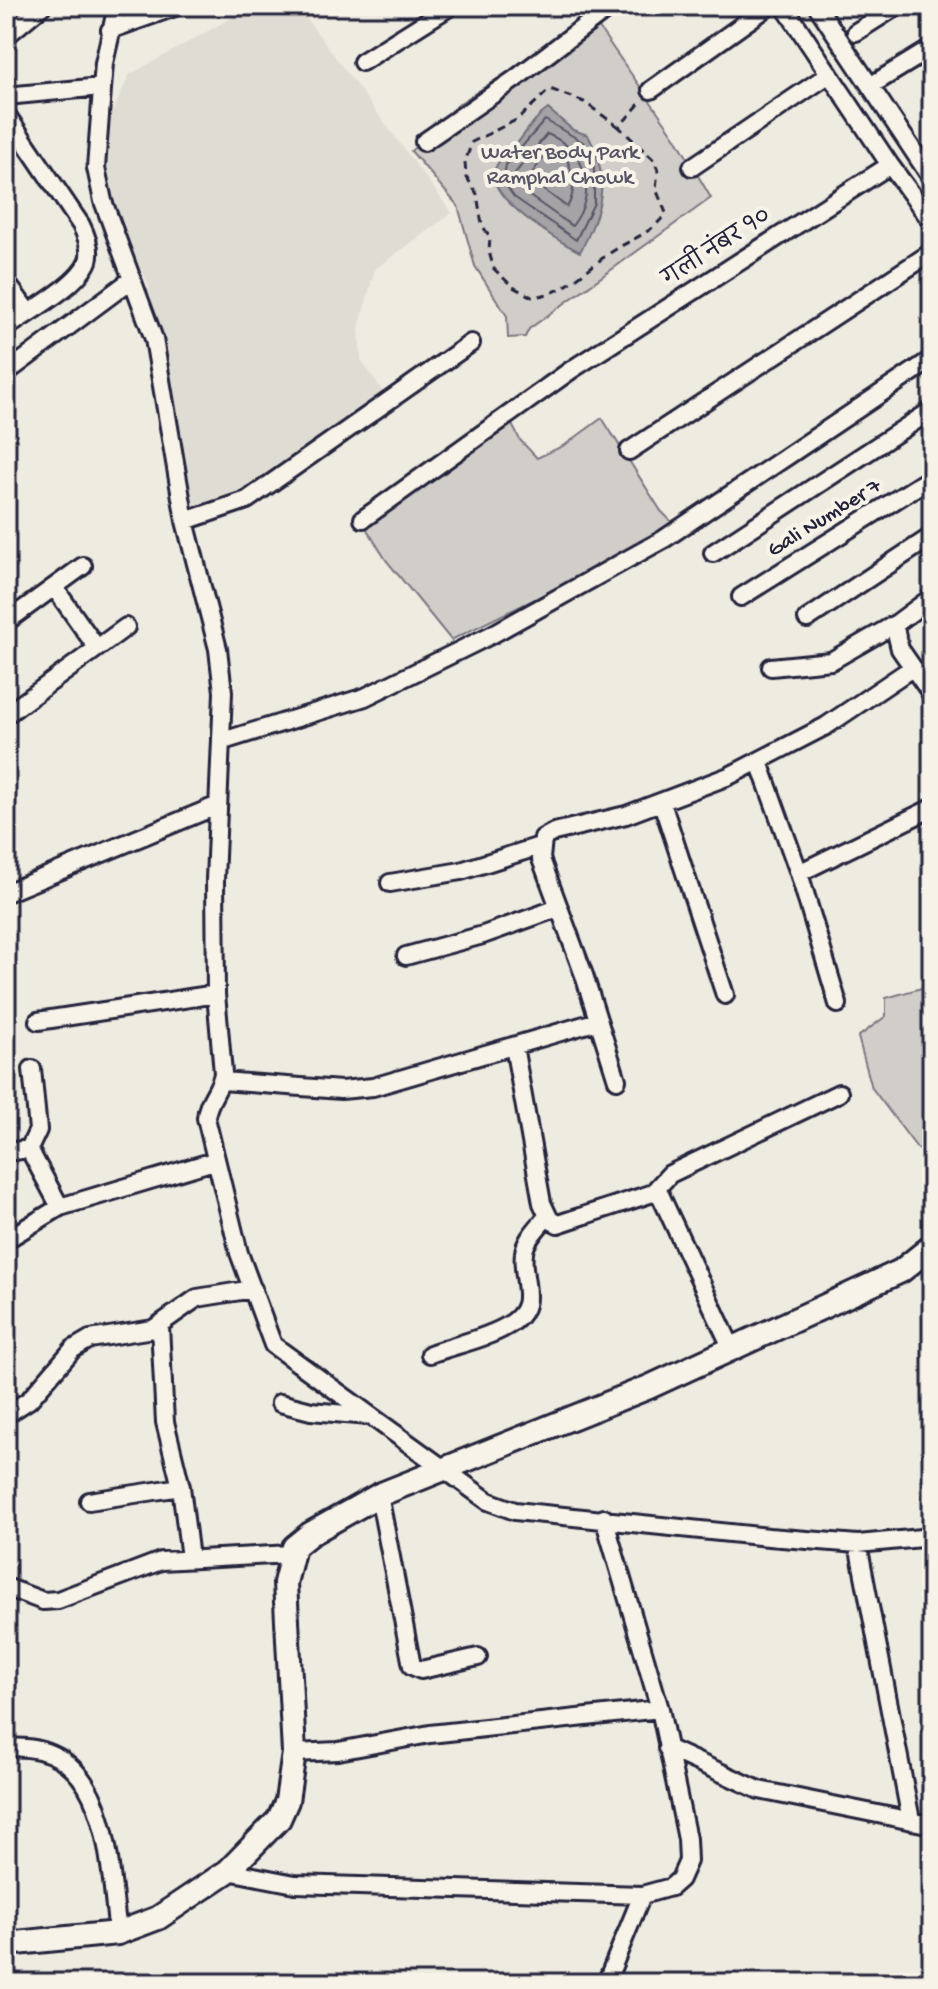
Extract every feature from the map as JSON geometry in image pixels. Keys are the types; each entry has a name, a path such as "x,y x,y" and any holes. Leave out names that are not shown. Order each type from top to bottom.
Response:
{"street":[{"path":"6,36 42,6"},
{"path":"117,6 101,87 96,168 103,201 154,339 185,521 218,649 223,692 223,741 216,806 216,994 222,1081 207,1108 214,1161 239,1253 273,1345 500,1508 858,1544 932,1537"},
{"path":"110,30 178,6"},
{"path":"362,62 451,6"},
{"path":"424,142 515,79 611,6"},
{"path":"648,94 769,6"},
{"path":"784,6 828,75 932,222"},
{"path":"817,6 930,173 908,189"},
{"path":"856,32 897,6"},
{"path":"870,86 932,48"},
{"path":"692,167 828,75"},
{"path":"6,96 101,87"},
{"path":"6,114 45,168 87,240 89,259 77,276 6,328"},
{"name":"गली नंबर १०","path":"363,519 571,370 890,165"},
{"path":"629,451 932,252"},
{"path":"6,373 131,280"},
{"path":"6,282 28,312"},
{"path":"185,521 247,500 471,343"},
{"path":"223,741 365,697 493,634 664,539 932,359"},
{"path":"713,553 932,410"},
{"name":"Gali Number 7","path":"741,597 932,477"},
{"path":"807,619 932,536"},
{"path":"6,622 83,566"},
{"path":"54,587 97,648"},
{"path":"771,667 831,661 931,600"},
{"path":"897,623 898,644 932,695"},
{"path":"6,715 126,627"},
{"path":"617,1080 541,859 543,838 554,832 662,803 759,762 826,726 912,668"},
{"path":"759,762 799,873 838,1004"},
{"path":"662,803 725,995"},
{"path":"8,889 216,806"},
{"path":"799,873 932,808"},
{"path":"390,883 461,871 540,846"},
{"path":"406,956 483,935 558,908"},
{"path":"38,1021 216,994"},
{"path":"222,1081 341,1090 373,1087 598,1021"},
{"path":"514,1046 547,1216 558,1224 656,1192 670,1174 839,1093"},
{"path":"29,1149 38,1130 32,1069"},
{"path":"6,1152 29,1149"},
{"path":"29,1149 60,1207"},
{"path":"6,1240 60,1207 214,1161"},
{"path":"656,1192 732,1349"},
{"path":"430,1354 506,1327 522,1314 529,1281 523,1253 547,1216"},
{"path":"901,1271 932,1246"},
{"path":"6,1944 118,1933 158,1918 228,1871 279,1819 287,1801 294,1753 285,1583 294,1547 332,1519 379,1495 649,1387 901,1271 932,1265"},
{"path":"6,1415 29,1400 82,1343 160,1326 174,1311 197,1298 253,1289"},
{"path":"160,1326 165,1422 181,1487 190,1558"},
{"path":"280,1403 311,1411 371,1416"},
{"path":"89,1501 181,1487"},
{"path":"379,1495 412,1666 421,1670 478,1657"},
{"path":"228,1871 295,1884 642,1895 676,1884 688,1861 687,1839 660,1709 604,1518"},
{"path":"858,1544 911,1820"},
{"path":"6,1587 43,1601 58,1600 150,1564 190,1558 291,1554"},
{"path":"294,1753 338,1751 430,1734 660,1709"},
{"path":"6,1748 33,1749 50,1755 77,1768 85,1778 104,1831 118,1933"},
{"path":"667,1748 759,1790 932,1825"},
{"path":"606,1983 642,1895"}],"path":[{"path":"550,89 586,103 619,127 654,160 658,170 656,189 666,213 649,233 609,253 587,274 563,288 532,297 513,287 494,269 479,200 466,176 465,162 472,142 515,121 550,89"},
{"path":"619,127 648,94"}],"shaded area":[{"path":"253,6 297,6 452,213 375,269 359,328 361,360 383,392 236,497 190,513 148,283 131,252 109,195 104,132 129,75"}],"green space":[{"name":"Water Body Park Ramphal Chowk","path":"592,18 676,138 711,198 529,329 525,337 508,338 507,316 475,266 458,206 411,151 460,103"},
{"path":"505,411 520,440 537,458 565,445 602,418 661,511 673,523 590,572 451,640 386,560 363,523 363,516 437,454"},
{"path":"932,985 932,1158 917,1148 872,1088 858,1037 886,1016 886,998"}],"water":[{"path":"548,109 573,130 588,135 600,165 598,208 580,252 528,220 504,197 494,175 499,162"}]}
